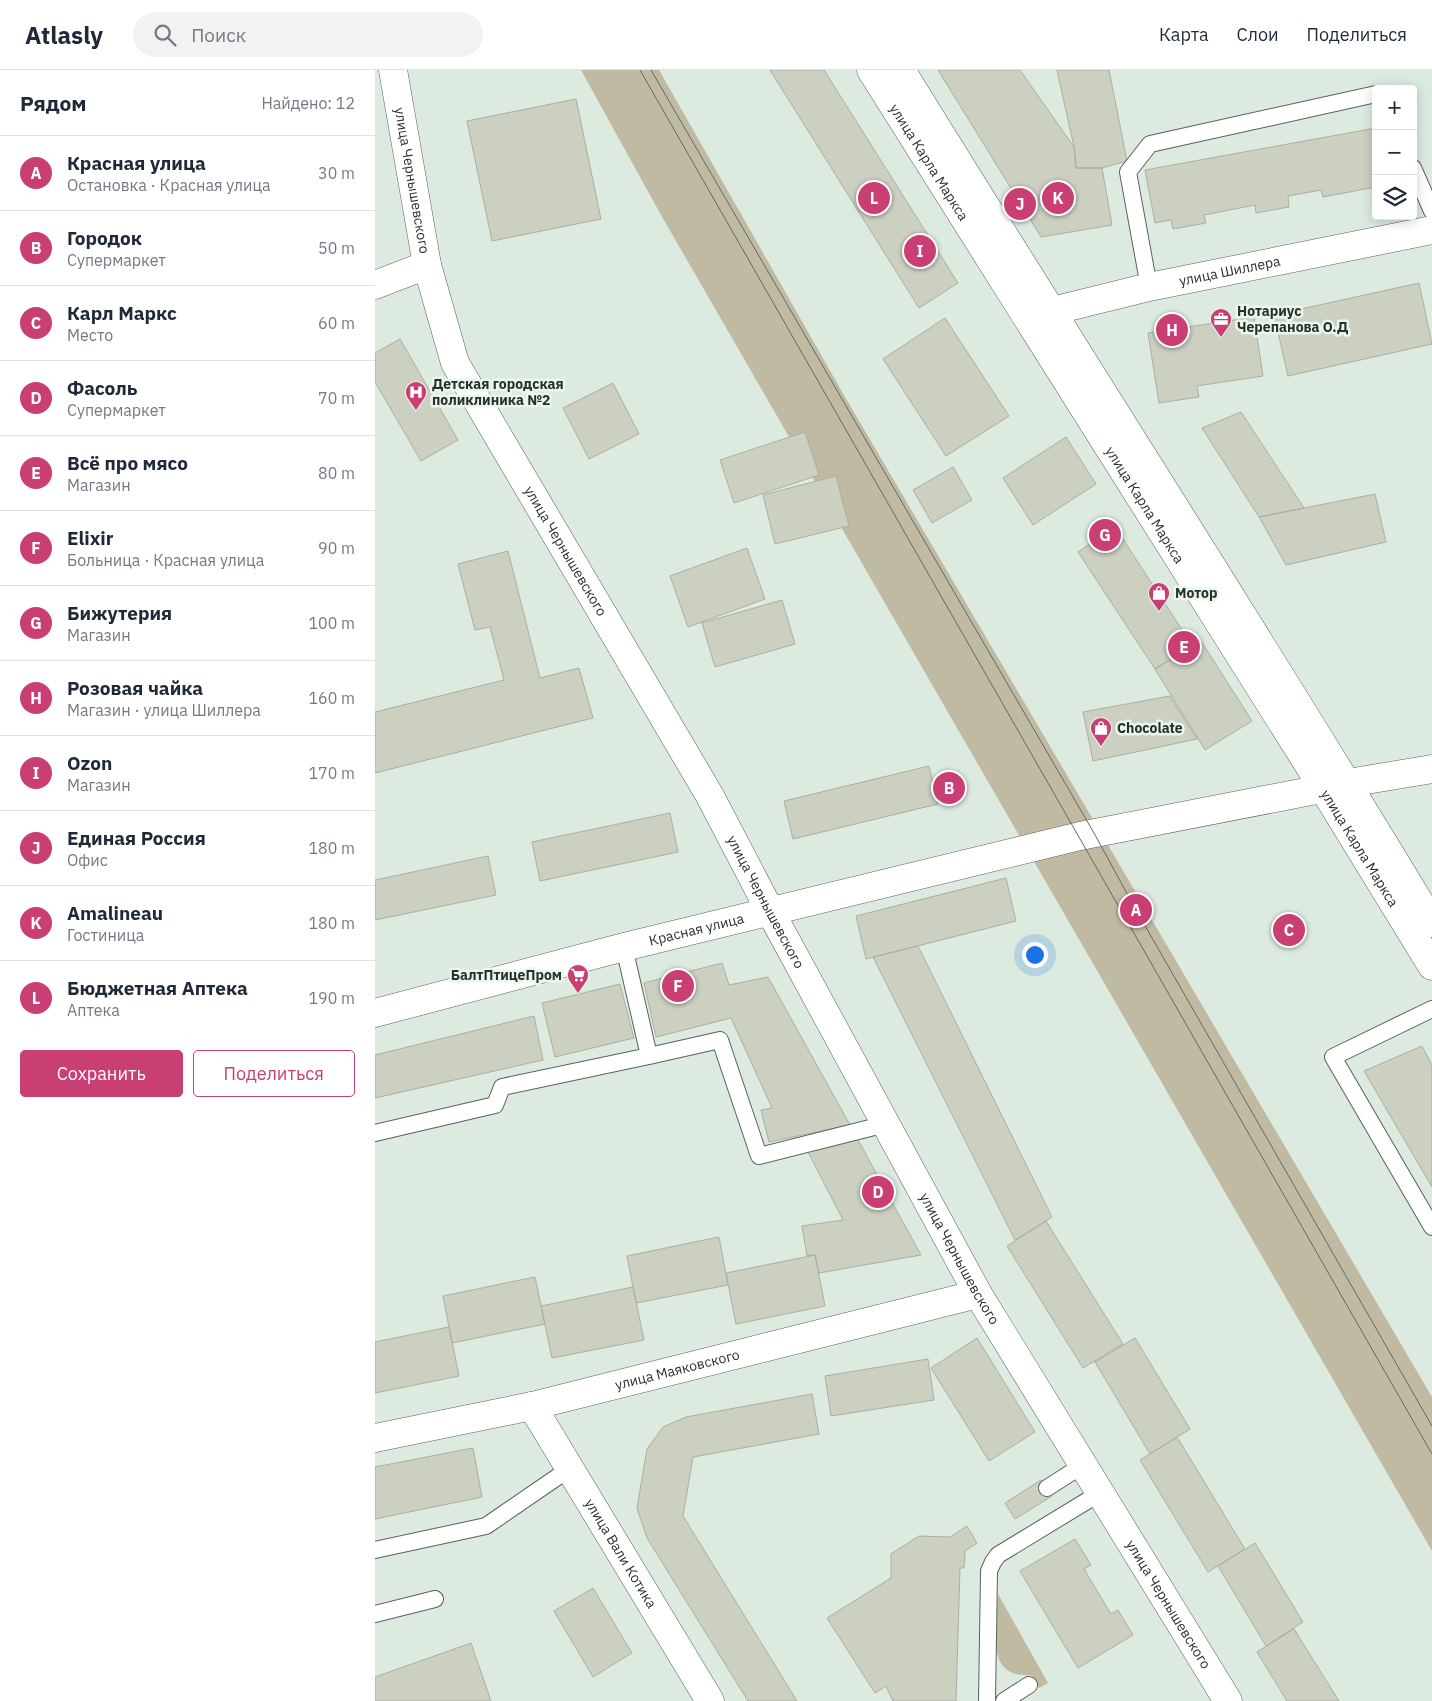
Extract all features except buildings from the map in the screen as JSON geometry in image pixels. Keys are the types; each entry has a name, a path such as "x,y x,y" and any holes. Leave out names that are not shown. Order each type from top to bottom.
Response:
{"street":[{"name":"улица Чернышевского","path":"393,70 427,265 455,363 710,796 770,911 979,1294 1228,1701"},
{"name":"улица Карла Маркса","path":"871,70 1040,316 1336,786 1432,923"},
{"name":"улица Карла Маркса","path":"901,70 1040,316"},
{"name":"улица Шиллера","path":"1040,316 1149,287 1432,230"},
{"path":"375,285 427,265"},
{"name":"Красная улица","path":"375,1013 624,947 1080,836 1432,769"},
{"name":"улица Карла Маркса","path":"1336,786 1432,966"},
{"name":"улица Маяковского","path":"375,1438 532,1406 979,1294"},
{"name":"улица Вали Котика","path":"532,1406 710,1701"}],"lane":[{"path":"1149,287 1128,172 1150,144 1372,95"},
{"path":"1416,175 1432,211"},
{"path":"624,947 649,1056"},
{"path":"1432,1009 1333,1057 1432,1227"},
{"path":"375,1133 495,1105 502,1088 720,1040 759,1156 886,1124"},
{"path":"1047,1488 1083,1465"},
{"path":"375,1550 485,1526 569,1469"},
{"path":"987,1701 989,1571 993,1562 999,1555 1100,1493"},
{"path":"375,1614 435,1599"},
{"path":"1005,1701 1029,1685"}],"shaded area":[{"path":"581,70 659,70 845,397 1432,1397 1432,1551 661,215"},
{"path":"998,1594 1048,1683 1039,1688 1031,1675 1016,1674 1005,1669 999,1660 995,1635"}],"tram line":[{"path":"640,70 1432,1454"},
{"path":"651,70 1094,833 1136,910 1432,1426"}],"place":[{"name":"Бюджетная Аптека","path":"874,198"},
{"name":"Amalineau","path":"1058,198"},
{"name":"Единая Россия","path":"1020,204"},
{"name":"Ozon","path":"920,251"},
{"name":"Розовая чайка","path":"1172,330"},
{"name":"Нотариус Черепанова О.Д","path":"1221,338"},
{"name":"Детская городская поликлиника №2","path":"416,411"},
{"name":"Бижутерия","path":"1105,535"},
{"name":"Мотор","path":"1159,612"},
{"name":"Всё про мясо","path":"1184,647"},
{"name":"Chocolate","path":"1101,747"},
{"name":"Городок","path":"949,788"},
{"name":"Красная улица","path":"1136,910"},
{"name":"Карл Маркс","path":"1289,930"},
{"name":"Elixir","path":"678,986"},
{"name":"БалтПтицеПром","path":"578,994"},
{"name":"Фасоль","path":"878,1192"}]}
